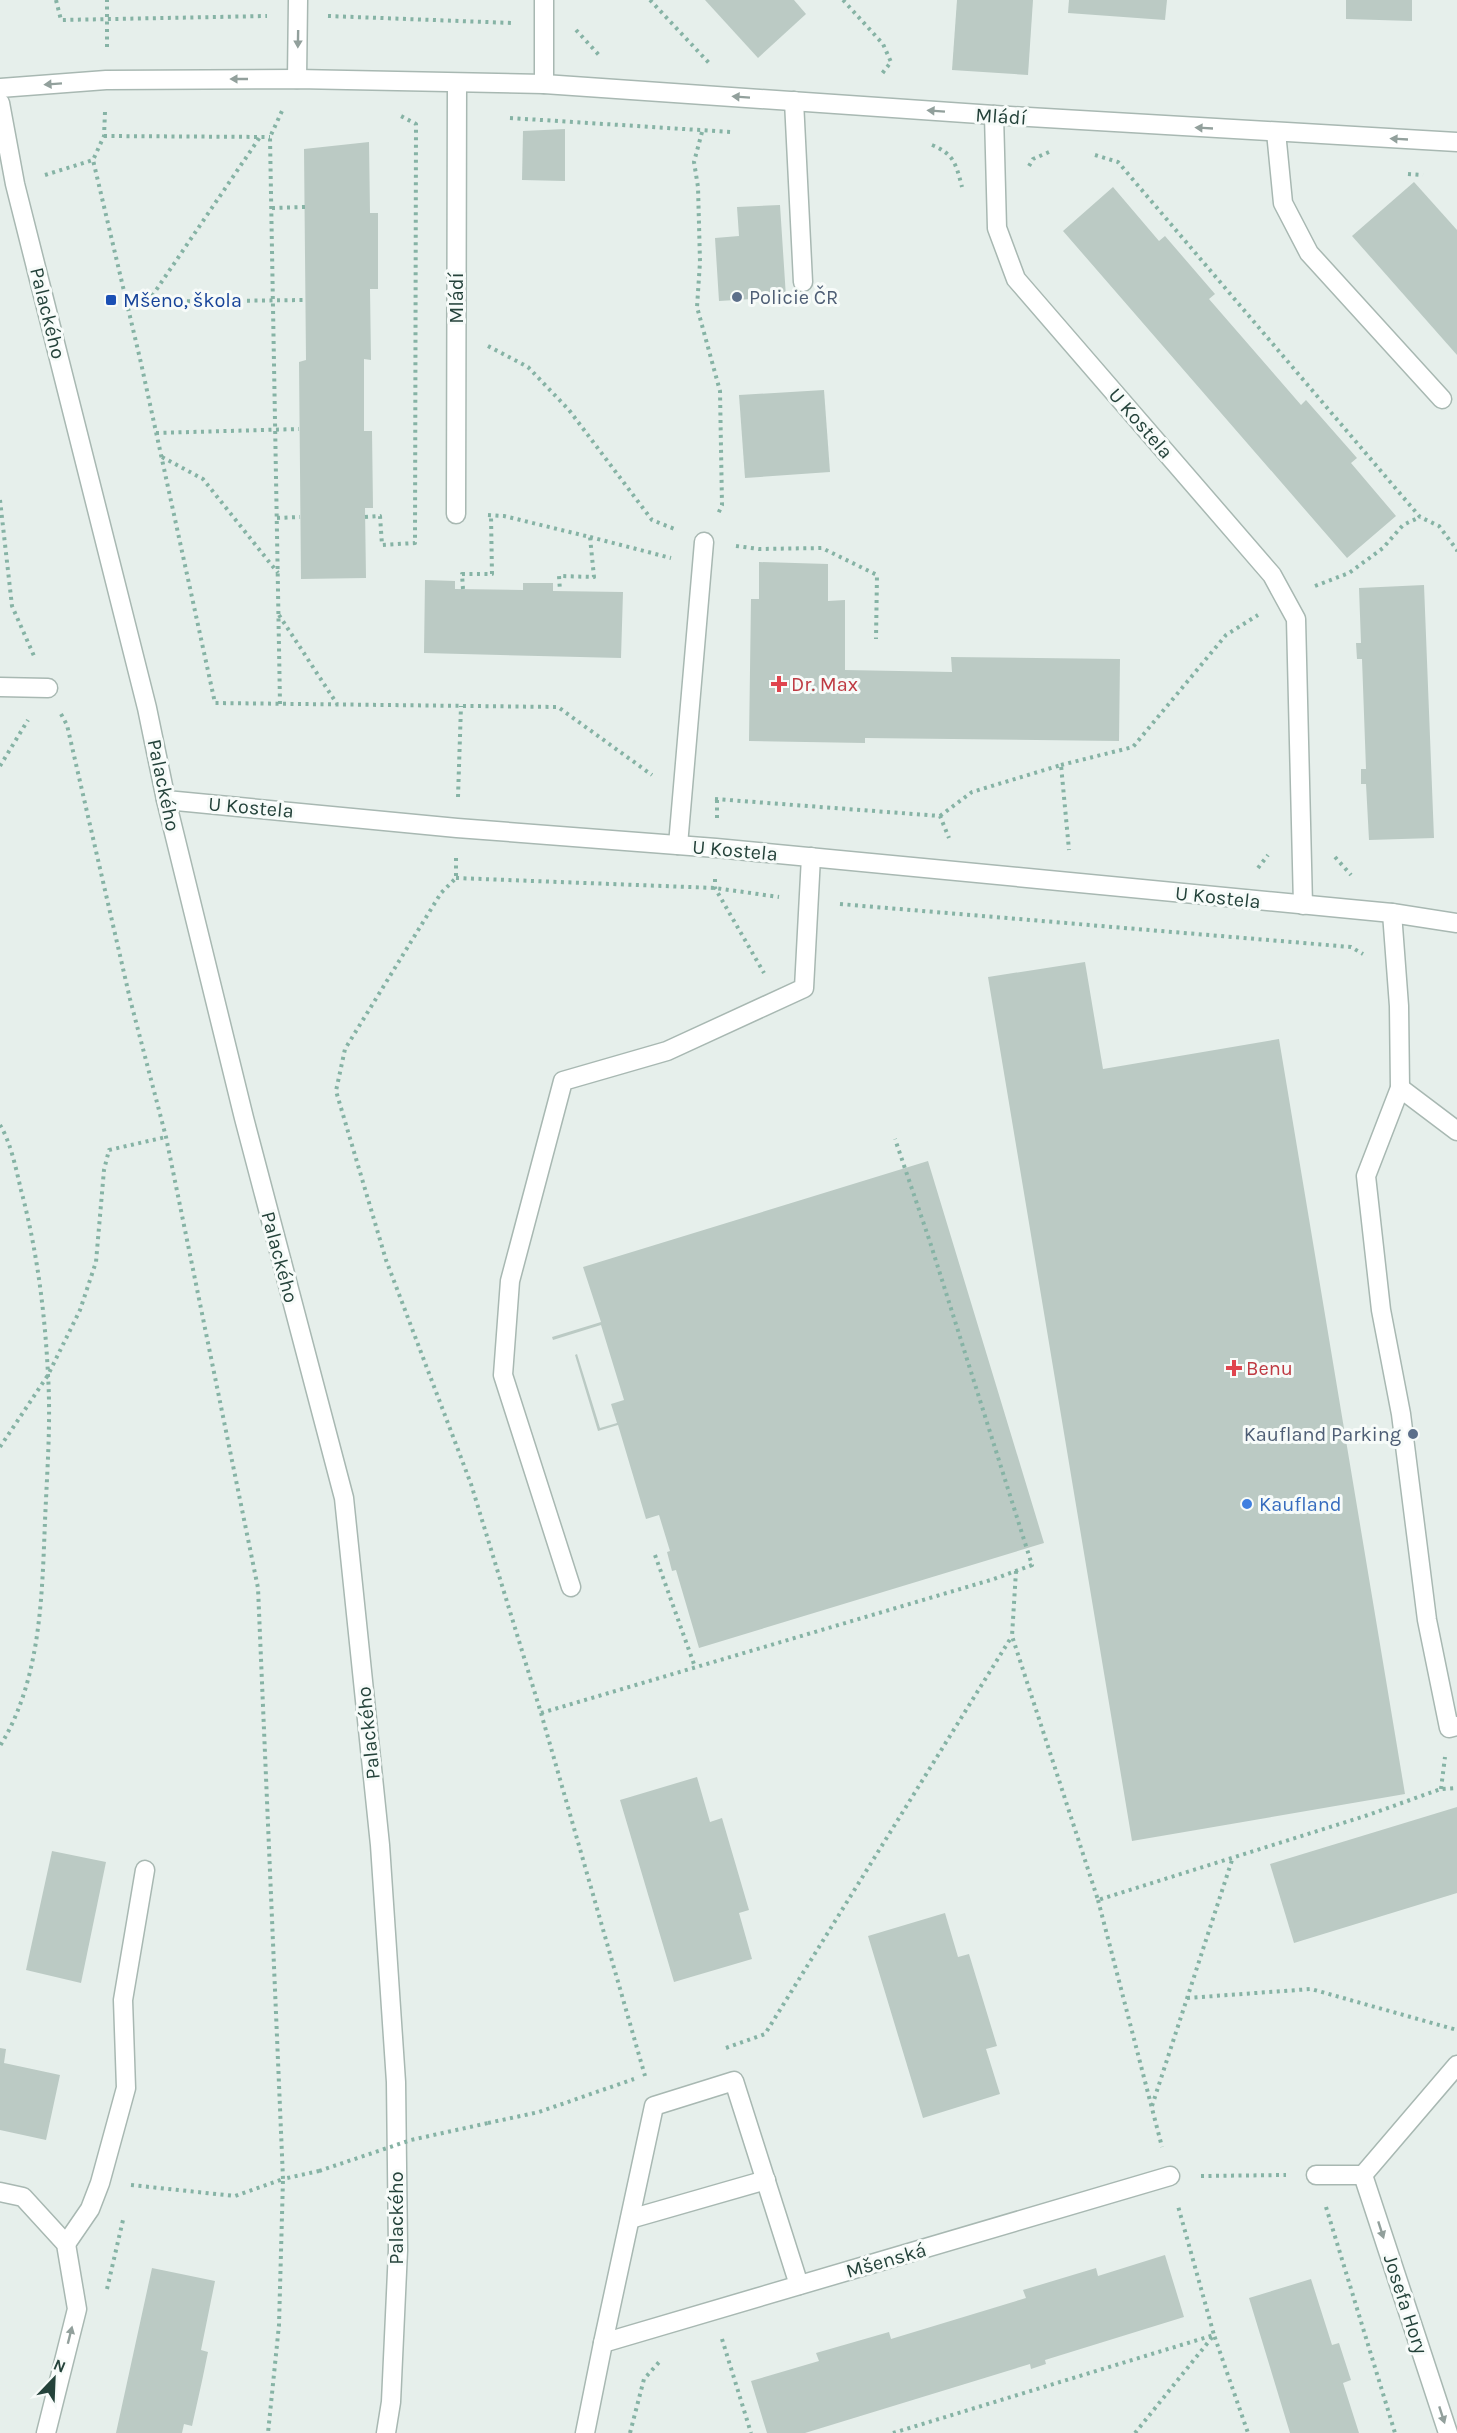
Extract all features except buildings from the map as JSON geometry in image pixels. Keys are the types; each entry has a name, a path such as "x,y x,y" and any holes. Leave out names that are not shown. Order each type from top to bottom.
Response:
{"street":[{"path":"544,0 544,84"},
{"path":"297,79 298,7"},
{"name":"Mládí","path":"0,88 106,80 297,79 544,84 994,115 1457,142"},
{"name":"Mládí","path":"456,514 457,83"},
{"path":"794,101 803,282"},
{"name":"Palackého","path":"0,103 15,184 147,708 166,800 244,1118 344,1498 380,1845 396,2082 398,2250 391,2402 386,2433"},
{"name":"U Kostela","path":"994,115 998,228 1016,279 1272,575 1296,619 1303,904"},
{"path":"1276,132 1283,203 1309,253 1442,399"},
{"path":"678,845 704,542"},
{"path":"0,687 48,688"},
{"name":"U Kostela","path":"166,800 456,828 811,857 1392,913 1457,923"},
{"path":"572,1587 503,1375 510,1281 563,1081 667,1051 804,988 811,857"},
{"path":"1392,913 1399,1006 1400,1088 1366,1176 1381,1310 1401,1414 1427,1620 1449,1728 1457,1726"},
{"path":"1400,1088 1457,1131"},
{"path":"66,2244 90,2209 100,2183 126,2088 123,2000 146,1870"},
{"path":"1316,2175 1363,2175 1457,2065"},
{"path":"585,2433 654,2106 734,2081 799,2285"},
{"name":"Josefa Hory","path":"1363,2175 1448,2433"},
{"name":"Mšenská","path":"603,2343 1170,2176"},
{"path":"630,2219 766,2180"},
{"path":"0,2192 24,2197 66,2244 77,2309 46,2433"}],"path":[{"path":"56,0 61,20 298,7 514,23 576,30"},
{"path":"650,0 713,67"},
{"path":"843,0 883,44 891,62 875,82"},
{"path":"573,20 576,30 604,59"},
{"path":"280,704 270,137 284,106"},
{"path":"398,114 416,124 456,115 702,132 737,132"},
{"path":"365,517 380,516 382,545 415,543 416,124"},
{"path":"702,132 694,162 698,188 700,262 697,308 720,391 722,505 704,542"},
{"path":"270,137 104,136 93,160 127,302 215,703 558,707 668,786 682,790"},
{"path":"148,302 260,136"},
{"path":"927,143 946,151 956,164 963,192"},
{"path":"1024,172 1033,159 1053,151"},
{"path":"1090,154 1118,162 1420,518 1439,526 1457,551 1457,556"},
{"path":"272,208 305,207"},
{"path":"127,302 306,300"},
{"path":"456,329 528,367 569,410 652,520 704,542 759,549 822,548 877,575 876,639"},
{"path":"156,434 299,429"},
{"path":"161,457 202,479 278,574"},
{"path":"0,500 12,606 67,725 130,999 166,1137 258,1588 283,2179 279,2325 268,2433"},
{"path":"415,511 504,516 702,566"},
{"path":"463,589 462,574 492,574 491,516"},
{"path":"277,518 300,517"},
{"path":"1307,577 1315,586 1349,573 1383,548 1403,525 1420,518"},
{"path":"560,591 559,576 594,577 590,537"},
{"path":"940,816 972,792 1061,765 1133,747 1226,635 1286,598"},
{"path":"279,615 338,704"},
{"path":"0,766 48,688"},
{"path":"461,706 456,878 441,893 345,1049 336,1091 386,1260 471,1484 541,1713 654,2106"},
{"path":"1061,765 1070,861"},
{"path":"1332,849 1336,859 1349,874 1360,878"},
{"path":"456,878 715,888 808,902 1351,947 1366,956 1368,961"},
{"path":"715,888 780,999"},
{"path":"0,1125 16,1171 34,1241 48,1375 43,1582 34,1651 27,1682 11,1728 0,1746"},
{"path":"0,1447 48,1375 80,1310 96,1262 101,1193 109,1150 166,1137"},
{"path":"541,1713 1032,1565 930,1242 895,1140"},
{"path":"655,1555 695,1667"},
{"path":"1016,1571 1012,1636 1098,1900 1214,2335 1248,2433"},
{"path":"721,2049 765,2034 1012,1636"},
{"path":"1098,1900 1365,1816 1441,1789 1457,1788"},
{"path":"1152,2107 1233,1857"},
{"path":"1187,1998 1311,1989 1457,2030"},
{"path":"100,2183 234,2196 283,2179 320,2171 411,2140 539,2112 656,2072"},
{"path":"1170,2176 1316,2175 1395,2433"},
{"path":"720,2334 751,2433"},
{"path":"892,2433 1214,2335"},
{"path":"1135,2433 1214,2335"}],"place":[{"name":"Policie ČR","path":"737,297"},
{"name":"Mšeno, škola","path":"111,300"},
{"name":"Dr. Max","path":"779,684"},
{"name":"Benu","path":"1234,1368"},
{"name":"Kaufland Parking","path":"1413,1434"},
{"name":"Kaufland","path":"1247,1504"}]}
